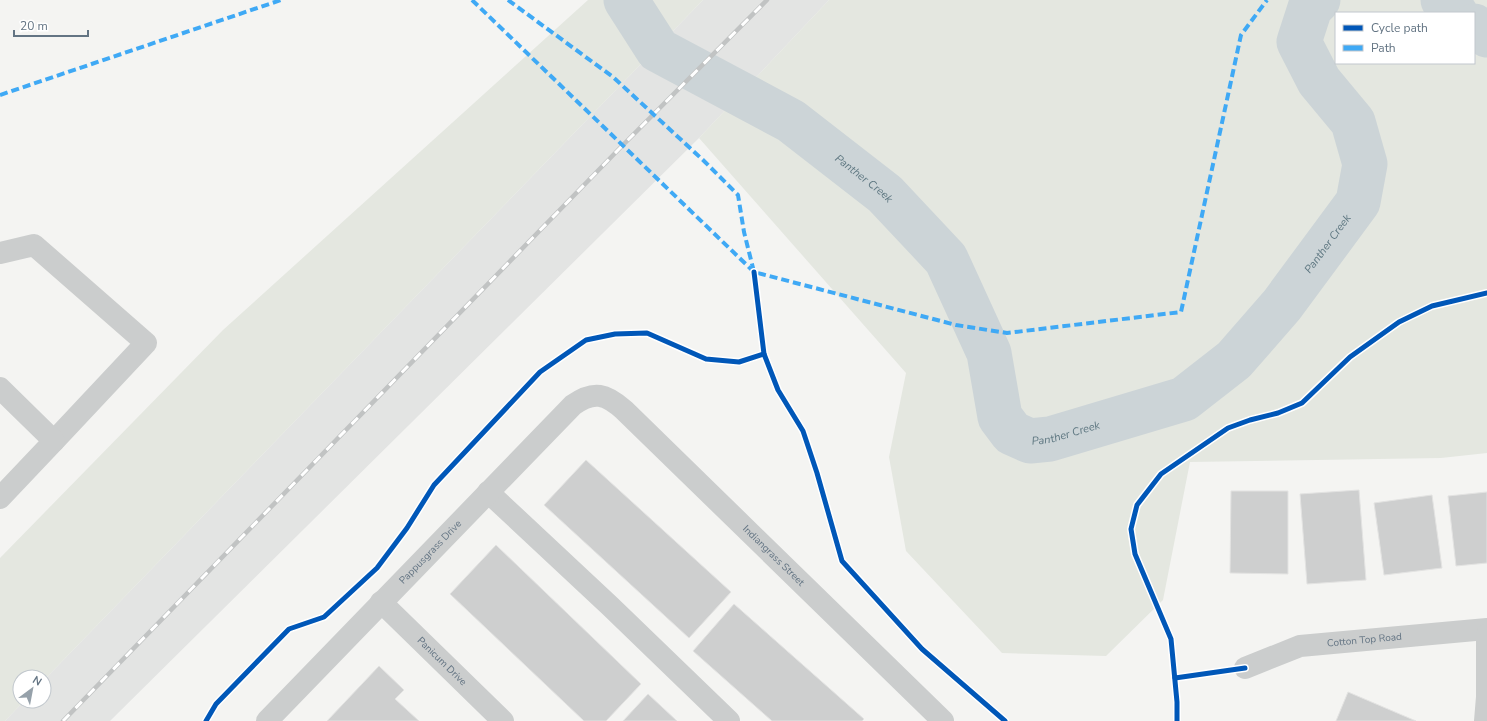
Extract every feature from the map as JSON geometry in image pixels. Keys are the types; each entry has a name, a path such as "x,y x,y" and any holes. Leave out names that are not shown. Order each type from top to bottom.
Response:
{"street":[{"path":"0,253 34,245 146,343 0,498"},
{"path":"0,388 54,441"},
{"name":"Pappusgrass Drive","path":"278,717 381,602 573,405 581,399 601,395"},
{"name":"Indiangrass Street","path":"601,395 617,404 624,410 943,721"},
{"path":"488,492 610,606 729,721"},
{"name":"Panicum Drive","path":"381,602 503,721"},
{"name":"Cotton Top Road","path":"1245,668 1300,646 1487,629"},
{"path":"1485,721 1487,697 1487,635"}],"shaded area":[{"path":"588,0 703,0 52,672 52,669 12,669 12,709 16,709 5,721 0,721 0,558 223,330"},
{"path":"703,0 829,0 699,138 110,721 5,721 16,709 52,709 52,672"},
{"path":"829,0 1487,0 1487,453 1441,458 1190,462 1163,600 1106,656 1002,653 906,551 889,457 906,373 699,138"}],"building":[{"path":"586,460 731,592 689,638 544,505"},
{"path":"1359,490 1366,580 1307,584 1300,494"},
{"path":"1231,491 1288,491 1288,574 1230,573"},
{"path":"1487,492 1487,563 1456,566 1448,496"},
{"path":"1432,495 1442,568 1384,575 1374,503"},
{"path":"496,545 641,684 606,721 584,721 450,594"},
{"path":"734,604 864,719 862,721 772,721 693,651"},
{"path":"379,666 404,690 395,699 419,721 327,721"},
{"path":"1348,692 1416,721 1336,721"},
{"path":"648,694 677,721 623,721"}],"waterway":[{"name":"Panther Creek","path":"626,0 658,50 791,121 885,194 946,259 989,353 1000,417 1012,433 1030,441 1050,439 1184,399 1234,360 1282,305 1358,202 1365,164 1353,122 1319,81 1299,42 1310,8 1318,0"},
{"name":"Panther Creek","path":"1443,0 1454,12"},
{"name":"Panther Creek","path":"1475,27 1487,35"}],"railway":[{"path":"63,721 620,148 767,0"}],"marked path":[{"path":"0,95 281,0"},
{"path":"472,0 754,272 956,325 1007,333 1181,312 1241,35 1267,0"},
{"path":"508,0 613,77 703,160 738,195 744,232 754,272"}],"cycle path":[{"path":"754,272 764,354 778,390 803,431 817,473 842,561 922,649 1005,721"},
{"path":"1177,721 1177,702 1171,639 1135,554 1131,529 1137,505 1161,474 1228,428 1250,420 1278,413 1302,403 1350,357 1399,322 1432,306 1487,293"},
{"path":"206,721 216,704 289,629 324,617 377,568 407,528 434,485 540,372 586,340 615,334 647,333 706,359 739,362 764,354"},
{"path":"1175,678 1245,668"}]}
